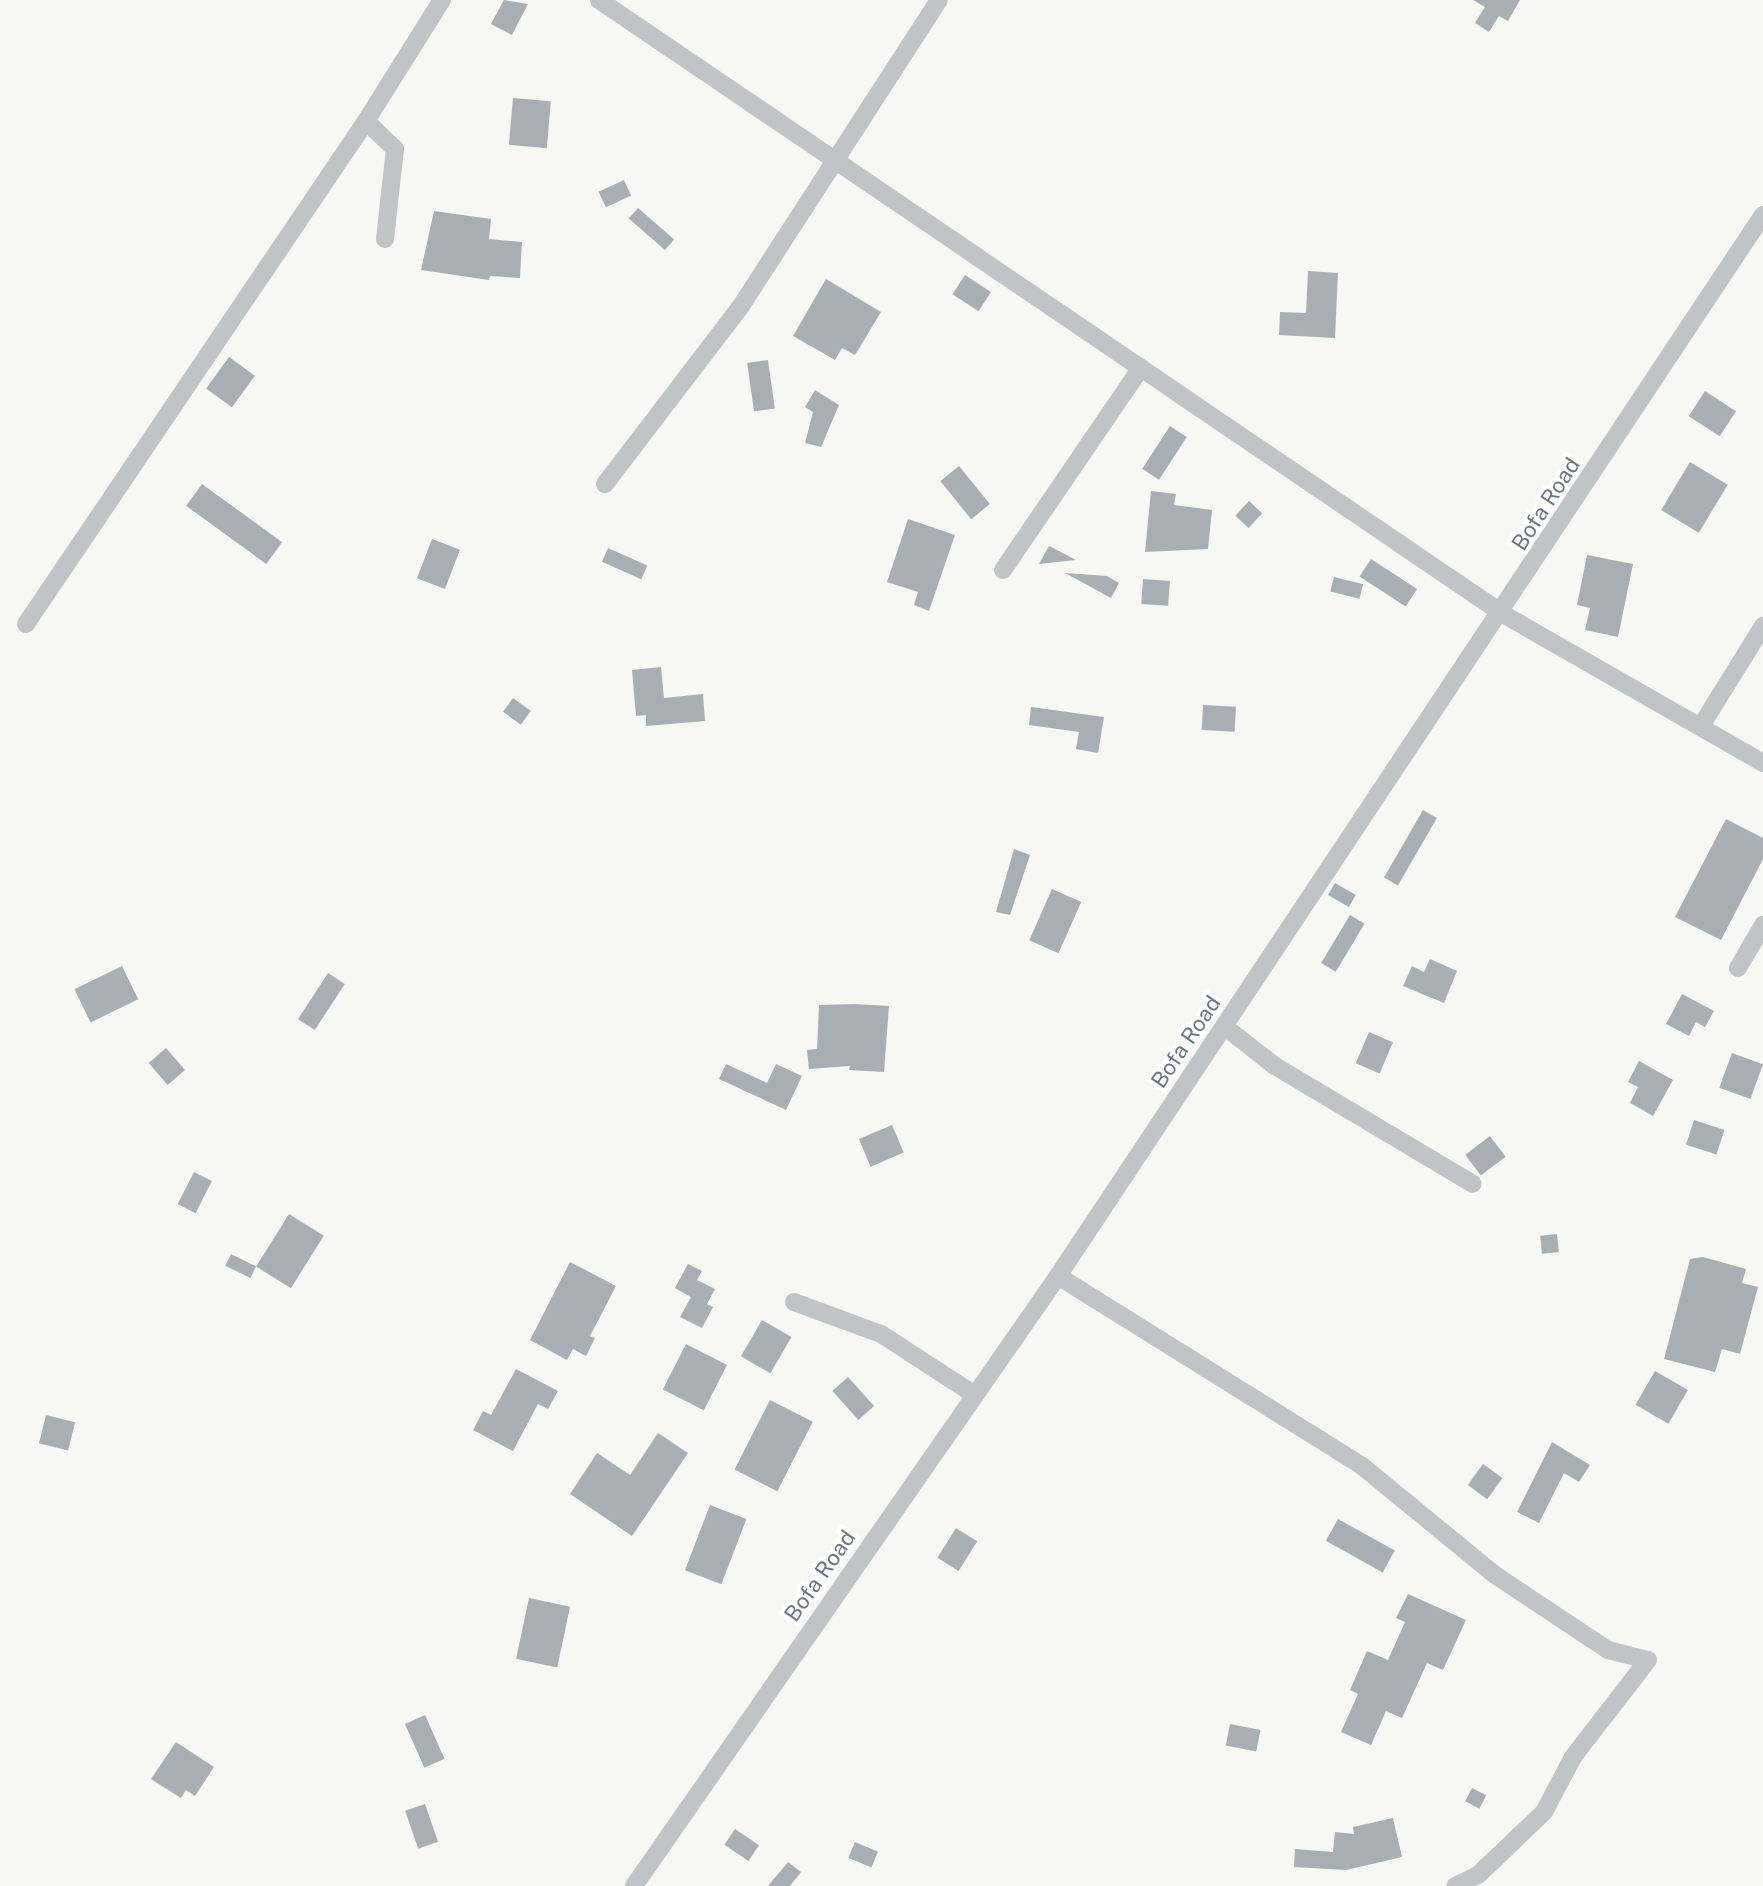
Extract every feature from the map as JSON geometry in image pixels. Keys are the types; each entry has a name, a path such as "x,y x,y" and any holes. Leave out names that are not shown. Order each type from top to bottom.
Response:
{"street":[{"path":"26,624 366,121 442,0"},
{"path":"599,0 1503,614 1763,763"},
{"path":"605,484 741,306 939,0"},
{"path":"366,121 395,149 385,239"},
{"name":"Bofa Road","path":"634,1886 1058,1276 1503,614 1763,215"},
{"path":"1003,570 1141,368"},
{"path":"1701,726 1763,626"},
{"path":"1738,968 1763,925"},
{"path":"1225,1027 1275,1066 1473,1184"},
{"path":"1058,1276 1362,1466 1434,1519 1495,1575 1608,1650 1648,1660 1573,1757 1544,1812 1478,1875 1455,1886"},
{"path":"794,1302 881,1334 975,1395"}],"building":[{"path":"504,0 528,4 512,35 491,24"},
{"path":"1473,0 1520,0 1508,21 1499,16 1489,32 1475,23 1485,7"},
{"path":"513,98 551,101 547,148 509,145"},
{"path":"624,180 631,195 606,207 599,192"},
{"path":"638,208 674,239 665,250 629,219"},
{"path":"434,211 491,219 489,239 522,242 520,278 490,276 489,280 421,270"},
{"path":"1308,271 1338,273 1335,338 1279,335 1280,312 1306,313"},
{"path":"965,275 991,292 978,311 952,294"},
{"path":"826,279 881,312 855,355 842,348 835,360 793,336"},
{"path":"229,357 255,376 232,407 206,389"},
{"path":"768,360 775,409 754,411 747,363"},
{"path":"815,390 839,405 821,447 805,443 813,412 805,407"},
{"path":"1705,391 1736,411 1720,436 1689,416"},
{"path":"1170,426 1187,437 1159,480 1142,469"},
{"path":"1690,462 1728,485 1699,533 1661,510"},
{"path":"959,466 990,504 971,519 940,481"},
{"path":"202,484 282,542 266,564 186,506"},
{"path":"1151,491 1176,494 1174,505 1212,510 1208,549 1145,552"},
{"path":"1249,501 1262,513 1249,528 1235,516"},
{"path":"908,519 955,535 929,611 914,605 918,592 887,582"},
{"path":"432,539 460,550 445,589 417,578"},
{"path":"1049,546 1076,560 1039,564"},
{"path":"608,548 647,565 641,579 602,562"},
{"path":"1587,555 1633,564 1618,637 1585,630 1590,608 1577,605"},
{"path":"1371,559 1417,589 1406,607 1360,577"},
{"path":"1065,573 1107,576 1119,583 1111,598"},
{"path":"1334,577 1363,584 1359,599 1330,592"},
{"path":"1143,579 1170,581 1168,606 1141,604"},
{"path":"661,667 664,698 703,694 705,721 646,726 646,715 636,716 632,670"},
{"path":"513,698 531,711 521,725 503,712"},
{"path":"1203,705 1236,707 1235,732 1202,730"},
{"path":"1031,707 1104,717 1098,753 1076,749 1079,732 1029,725"},
{"path":"1423,810 1437,818 1398,886 1384,878"},
{"path":"1726,819 1763,838 1763,859 1721,940 1675,917"},
{"path":"1014,849 1030,855 1010,915 996,912"},
{"path":"1335,883 1356,895 1349,907 1328,895"},
{"path":"1052,889 1081,902 1058,953 1029,940"},
{"path":"1350,915 1365,924 1336,972 1321,963"},
{"path":"1430,959 1457,971 1444,1003 1403,986 1412,966 1424,972"},
{"path":"122,966 138,999 91,1022 74,989"},
{"path":"328,973 345,984 315,1030 298,1019"},
{"path":"1682,994 1714,1011 1705,1027 1696,1022 1689,1036 1666,1024"},
{"path":"819,1005 889,1006 884,1072 849,1070 850,1066 809,1069 807,1050 817,1049"},
{"path":"1369,1032 1393,1042 1380,1073 1356,1063"},
{"path":"166,1048 185,1070 168,1085 149,1063"},
{"path":"1732,1053 1763,1064 1750,1099 1719,1088"},
{"path":"1639,1061 1673,1080 1653,1116 1630,1103 1638,1087 1628,1082"},
{"path":"726,1064 767,1083 776,1064 802,1076 786,1110 719,1079"},
{"path":"1694,1120 1724,1130 1716,1155 1686,1145"},
{"path":"892,1125 904,1153 871,1167 859,1139"},
{"path":"1490,1136 1506,1157 1481,1175 1465,1155"},
{"path":"194,1172 212,1181 195,1213 178,1204"},
{"path":"289,1214 324,1236 291,1288 256,1267"},
{"path":"1557,1234 1559,1252 1542,1254 1540,1236"},
{"path":"231,1254 256,1266 250,1278 225,1266"},
{"path":"1703,1257 1746,1269 1742,1283 1758,1287 1740,1354 1722,1349 1715,1372 1664,1359 1690,1259"},
{"path":"570,1262 616,1286 590,1336 595,1338 586,1356 573,1349 567,1360 530,1340"},
{"path":"688,1264 702,1271 697,1280 715,1289 707,1304 713,1307 702,1328 680,1317 691,1297 675,1288"},
{"path":"762,1320 791,1337 770,1373 741,1356"},
{"path":"686,1344 727,1365 704,1410 663,1389"},
{"path":"516,1369 558,1391 548,1409 538,1404 513,1451 473,1430 483,1411 491,1415"},
{"path":"1655,1371 1688,1390 1668,1424 1636,1405"},
{"path":"848,1377 874,1406 858,1420 832,1391"},
{"path":"770,1400 813,1422 777,1491 735,1469"},
{"path":"46,1415 75,1422 68,1450 39,1443"},
{"path":"658,1433 688,1453 632,1536 570,1494 597,1453 630,1475"},
{"path":"1552,1442 1590,1465 1579,1482 1564,1473 1539,1523 1517,1512"},
{"path":"1483,1464 1502,1478 1487,1499 1468,1485"},
{"path":"710,1505 746,1519 721,1584 685,1570"},
{"path":"1338,1519 1395,1551 1383,1572 1326,1541"},
{"path":"956,1528 977,1541 959,1571 937,1558"},
{"path":"1408,1594 1466,1620 1443,1670 1427,1663 1402,1718 1386,1711 1371,1745 1341,1732 1358,1694 1350,1690 1367,1651 1388,1660 1405,1622 1396,1618"},
{"path":"529,1598 570,1607 557,1667 516,1659"},
{"path":"425,1715 445,1759 424,1768 405,1724"},
{"path":"1230,1724 1260,1730 1256,1752 1226,1746"},
{"path":"176,1742 214,1767 195,1796 186,1790 181,1798 151,1779"},
{"path":"1472,1788 1486,1795 1479,1809 1465,1801"},
{"path":"425,1804 438,1842 418,1849 405,1811"},
{"path":"1393,1818 1402,1857 1346,1870 1294,1867 1295,1849 1333,1852 1335,1832 1354,1834 1353,1827"},
{"path":"735,1829 759,1845 748,1861 724,1845"},
{"path":"855,1842 878,1852 871,1867 848,1858"},
{"path":"788,1862 801,1872 790,1886 768,1886"}]}
